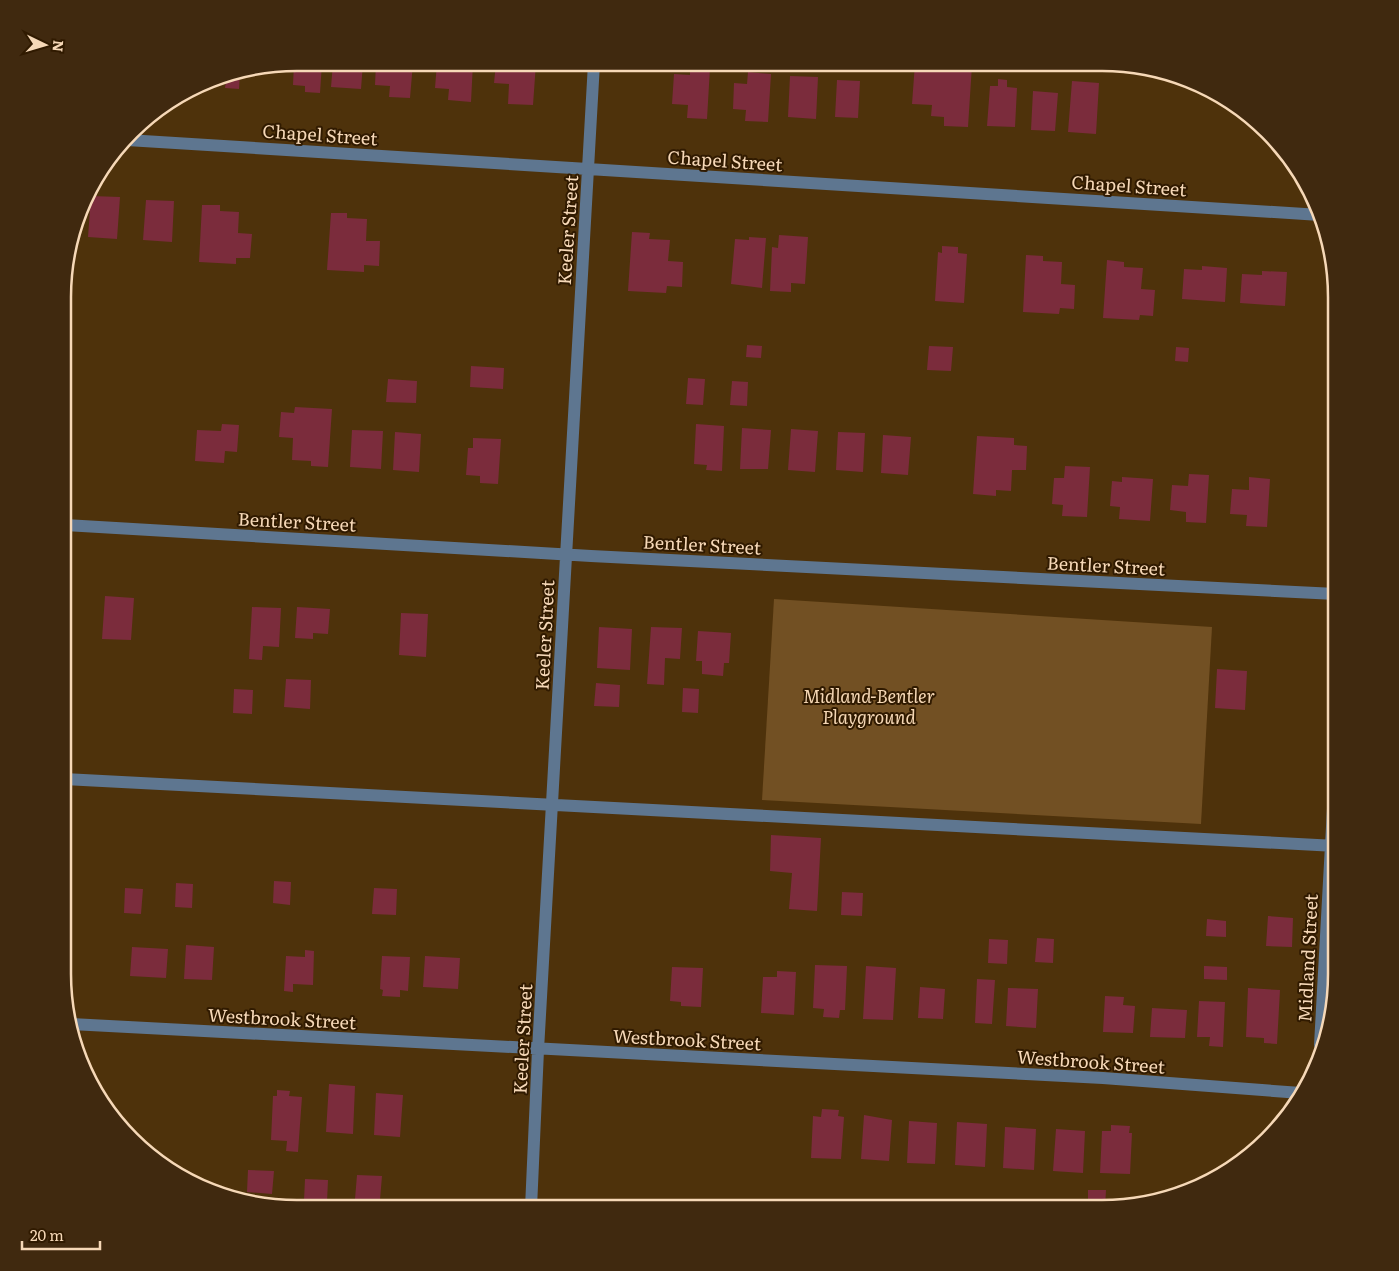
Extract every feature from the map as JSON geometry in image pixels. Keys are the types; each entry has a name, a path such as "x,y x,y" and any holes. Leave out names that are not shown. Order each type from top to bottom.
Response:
{"street":[{"name":"Keeler Street","path":"532,1200 538,1050 594,71"},
{"name":"Chapel Street","path":"134,140 1312,215"},
{"name":"Bentler Street","path":"71,525 566,554 1328,594"},
{"path":"71,779 1328,846"},
{"name":"Midland Street","path":"1321,1026 1328,931"},
{"name":"Westbrook Street","path":"77,1024 538,1050 1103,1078 1294,1092"}],"green space":[{"name":"Midland-Bentler Playground","path":"774,599 1212,627 1201,824 762,800"}],"building":[{"path":"294,71 321,71 320,93 305,92 305,86 293,85"},
{"path":"332,71 362,71 361,89 331,87"},
{"path":"376,71 412,71 410,98 389,97 390,86 375,85"},
{"path":"436,71 473,71 471,102 448,100 449,89 435,88"},
{"path":"495,71 535,71 533,105 508,104 509,84 494,83"},
{"path":"690,71 710,71 707,119 687,118 688,105 672,104 674,74 690,75"},
{"path":"914,71 972,71 968,127 944,126 944,117 931,116 932,105 912,104"},
{"path":"748,72 771,74 768,122 745,121 746,110 733,109 734,83 747,84"},
{"path":"790,76 818,77 816,119 788,117"},
{"path":"240,79 239,89 225,88 226,83"},
{"path":"998,79 1007,80 1007,87 1017,88 1015,127 987,126 990,86 998,86"},
{"path":"837,80 860,81 858,118 835,117"},
{"path":"1072,81 1099,83 1096,134 1068,132"},
{"path":"1033,91 1058,93 1055,131 1031,130"},
{"path":"95,196 120,197 117,239 88,237 90,207"},
{"path":"146,200 174,201 172,242 143,240"},
{"path":"202,205 220,205 220,211 239,212 238,233 252,234 250,258 236,258 236,264 199,262"},
{"path":"331,213 347,213 347,218 367,219 366,241 380,241 379,266 364,265 364,272 327,270"},
{"path":"632,232 650,233 649,239 670,240 668,261 683,262 682,287 667,286 666,293 628,291"},
{"path":"779,235 808,237 805,284 791,283 791,292 770,291 772,247 778,248"},
{"path":"749,237 766,238 762,288 731,284 735,239 749,240"},
{"path":"942,246 958,247 958,253 967,254 964,303 935,301 938,252 942,253"},
{"path":"1026,255 1043,256 1043,261 1062,262 1061,284 1075,285 1074,309 1060,308 1059,314 1023,312"},
{"path":"1107,260 1124,262 1124,267 1143,268 1141,289 1155,290 1153,316 1140,315 1139,320 1103,318"},
{"path":"1202,266 1227,268 1225,302 1182,299 1184,269 1202,270"},
{"path":"1262,271 1287,272 1285,306 1240,303 1242,274 1262,275"},
{"path":"747,345 762,346 761,358 746,357"},
{"path":"929,346 953,347 951,371 927,370"},
{"path":"1176,347 1189,348 1188,362 1175,361"},
{"path":"471,366 504,368 503,389 470,387"},
{"path":"688,378 705,379 703,405 686,404"},
{"path":"388,379 417,381 416,403 386,402"},
{"path":"732,381 748,382 747,406 730,405"},
{"path":"295,407 332,409 328,467 311,466 311,461 292,460 293,438 279,437 281,412 294,413"},
{"path":"222,424 239,425 237,452 225,451 224,463 195,461 197,430 221,431"},
{"path":"696,424 724,426 722,471 706,470 707,465 694,464"},
{"path":"742,428 771,430 768,469 740,469"},
{"path":"791,429 818,431 815,472 788,470"},
{"path":"352,430 383,431 381,469 350,467"},
{"path":"395,432 421,434 419,472 393,470"},
{"path":"838,432 865,433 863,472 836,470"},
{"path":"883,435 911,437 908,475 881,473"},
{"path":"977,436 1014,438 1014,445 1027,446 1026,470 1012,470 1011,491 996,490 996,496 973,494"},
{"path":"473,438 501,439 498,484 480,483 480,476 466,475 468,448 473,448"},
{"path":"1065,466 1090,467 1087,517 1062,516 1063,505 1052,504 1054,478 1064,478"},
{"path":"1189,474 1209,475 1206,523 1186,522 1186,512 1170,510 1172,485 1188,486"},
{"path":"1122,477 1153,479 1150,521 1119,519 1120,507 1110,506 1112,481 1122,482"},
{"path":"1249,477 1270,479 1267,527 1246,526 1247,515 1230,514 1232,489 1249,490"},
{"path":"105,596 134,598 131,640 102,639"},
{"path":"252,607 281,608 279,647 263,646 262,660 249,659"},
{"path":"297,607 330,609 328,634 313,633 313,639 295,638"},
{"path":"401,613 428,614 426,657 399,655"},
{"path":"599,627 632,629 630,670 597,668"},
{"path":"651,627 682,628 680,659 665,658 664,685 647,684"},
{"path":"698,631 731,633 729,663 724,663 723,676 702,674 702,661 696,661"},
{"path":"1217,669 1247,671 1245,710 1215,708"},
{"path":"286,679 311,680 310,709 284,707"},
{"path":"596,683 620,685 619,707 594,706"},
{"path":"683,688 699,689 698,713 682,712"},
{"path":"234,689 253,690 252,714 233,713"},
{"path":"771,835 821,838 817,911 789,909 792,873 770,871"},
{"path":"274,881 291,882 290,905 273,903"},
{"path":"176,883 193,884 192,908 175,907"},
{"path":"125,888 143,889 141,914 124,913"},
{"path":"374,888 397,889 396,915 372,914"},
{"path":"842,892 863,893 862,916 841,915"},
{"path":"1268,916 1293,918 1292,947 1266,946"},
{"path":"1207,919 1226,921 1226,937 1206,936"},
{"path":"1037,938 1054,939 1053,963 1035,962"},
{"path":"989,939 1008,940 1007,964 988,963"},
{"path":"186,945 214,947 212,980 184,979"},
{"path":"132,947 168,949 166,978 130,976"},
{"path":"305,950 314,951 313,985 293,984 293,992 284,991 286,956 305,957"},
{"path":"382,956 410,957 408,991 400,990 400,997 382,996 383,990 380,989"},
{"path":"425,956 460,958 458,989 423,987"},
{"path":"815,965 847,966 845,1010 840,1010 839,1018 823,1017 824,1009 813,1008"},
{"path":"866,966 896,968 893,1020 863,1019"},
{"path":"1204,966 1227,967 1227,980 1204,979"},
{"path":"672,967 703,968 701,1007 681,1006 681,1002 670,1001"},
{"path":"777,971 796,972 794,1015 761,1013 763,977 777,977"},
{"path":"977,979 995,980 992,1024 975,1023"},
{"path":"920,987 945,989 943,1019 918,1018"},
{"path":"1008,988 1038,989 1036,1028 1006,1026"},
{"path":"1248,988 1280,990 1277,1044 1264,1043 1264,1038 1246,1037"},
{"path":"1105,996 1124,997 1123,1005 1135,1006 1133,1033 1103,1032"},
{"path":"1199,1001 1225,1002 1223,1047 1209,1046 1210,1037 1197,1037"},
{"path":"1152,1008 1187,1010 1185,1038 1150,1037"},
{"path":"329,1084 355,1086 353,1134 326,1132"},
{"path":"277,1090 290,1091 289,1096 302,1097 298,1152 286,1151 287,1141 271,1140 273,1096 277,1096"},
{"path":"376,1093 403,1095 400,1137 374,1135"},
{"path":"822,1109 839,1110 838,1116 844,1117 841,1159 811,1158 813,1116 821,1117"},
{"path":"864,1115 892,1120 889,1161 861,1159"},
{"path":"909,1121 937,1123 935,1164 907,1163"},
{"path":"957,1122 987,1124 985,1167 955,1165"},
{"path":"1111,1125 1130,1126 1129,1133 1132,1133 1130,1174 1100,1173 1102,1131 1111,1131"},
{"path":"1005,1127 1036,1129 1034,1170 1003,1168"},
{"path":"1056,1129 1085,1131 1083,1173 1053,1171"},
{"path":"248,1170 274,1171 272,1194 247,1192"},
{"path":"357,1175 382,1176 380,1200 355,1199"},
{"path":"305,1179 328,1180 327,1200 304,1200"},
{"path":"1088,1190 1106,1190 1105,1200 1088,1200"}]}
